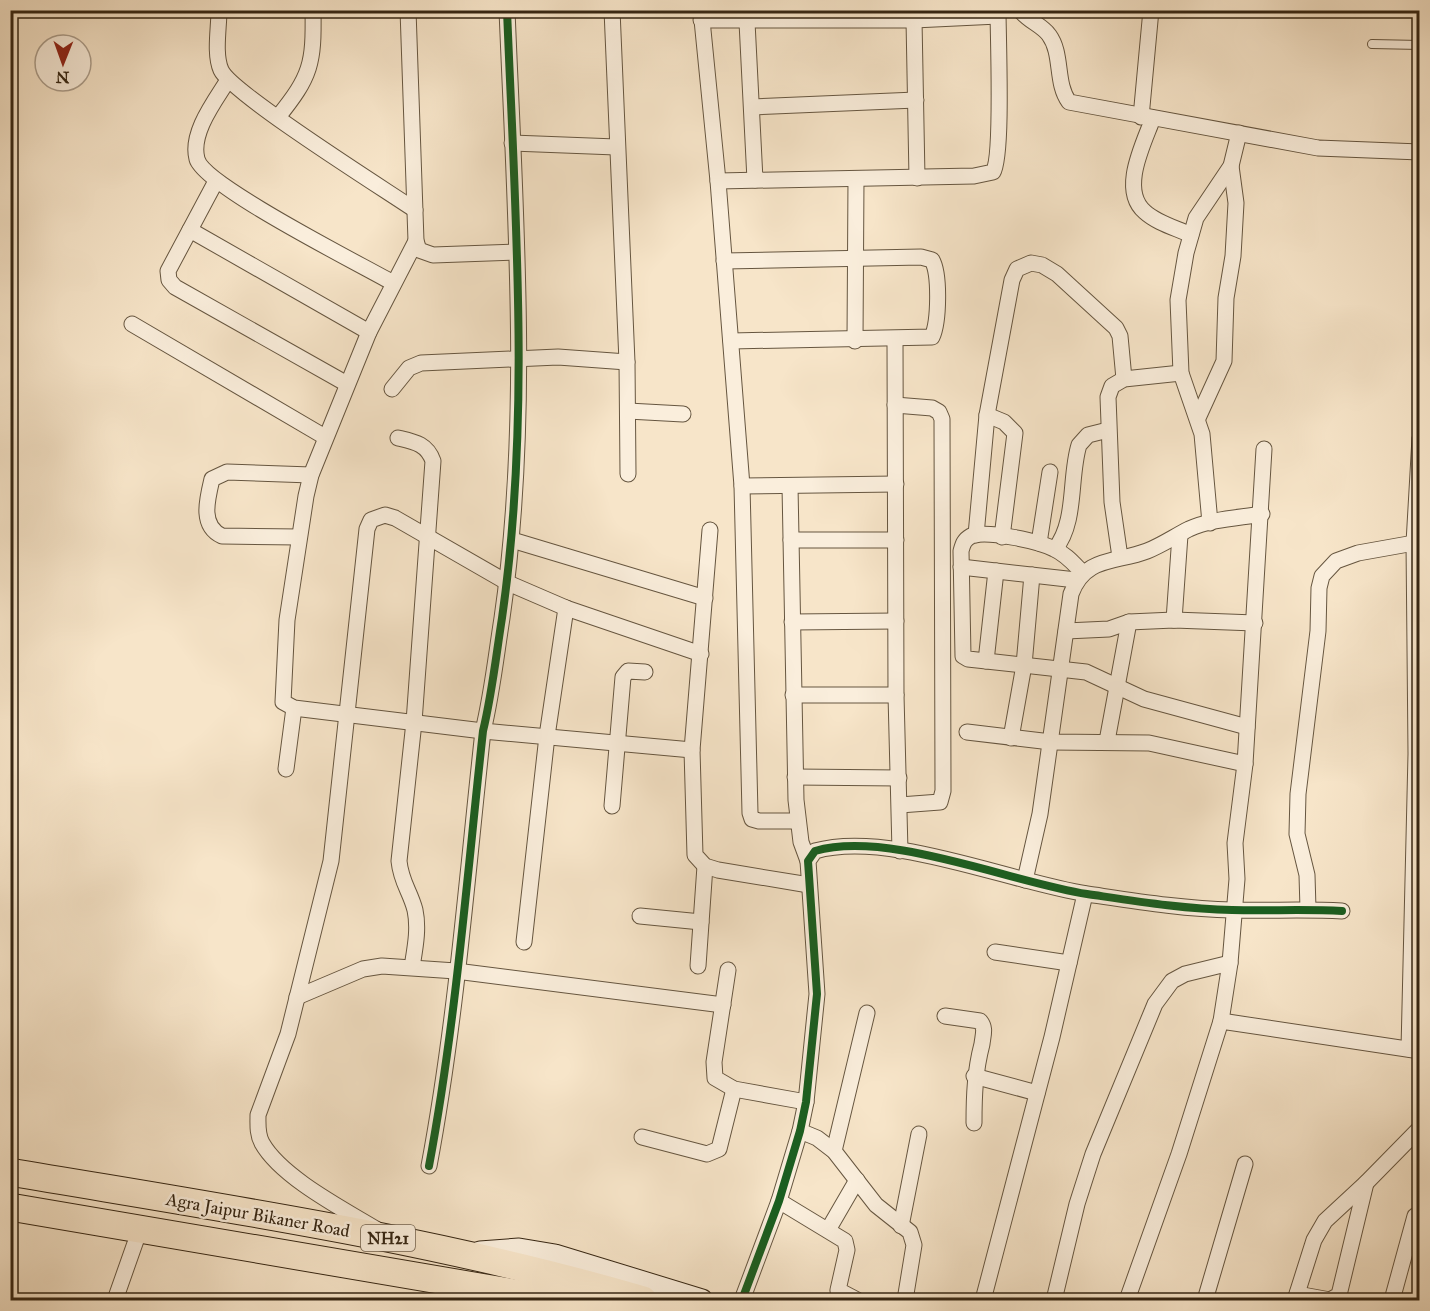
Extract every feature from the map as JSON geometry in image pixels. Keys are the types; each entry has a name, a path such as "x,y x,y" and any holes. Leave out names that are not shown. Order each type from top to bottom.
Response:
{"highway":[{"name":"Agra Jaipur Bikaner Road","path":"10,1172 464,1253 568,1278 643,1300"},
{"name":"Agra Jaipur Bikaner Road","path":"10,1207 131,1227 479,1293 556,1300"}],"street":[{"path":"219,10 219,60 221,70 228,80 278,117 415,210"},
{"path":"278,117 302,87 309,71 313,53 313,10"},
{"path":"408,10 416,241 419,250 426,254 516,252"},
{"path":"429,1166 449,1054 483,730 508,583 512,540 519,360 507,10"},
{"path":"612,10 616,147 627,362 628,474"},
{"path":"1020,10 1048,34 1054,44 1063,94 1069,102 1318,148 1419,152"},
{"path":"1151,10 1147,118 1134,185 1136,200 1142,211 1191,235"},
{"path":"718,181 917,178 985,175 993,172 997,166 998,13 914,20 830,16 747,22 701,15 718,181 742,486 750,813 752,819 759,822 797,821"},
{"path":"914,20 917,178"},
{"path":"747,22 756,180"},
{"path":"228,80 208,113 197,145 197,160 204,171 216,181 393,283"},
{"path":"752,107 916,100"},
{"path":"1198,418 1224,361 1226,298 1233,256 1235,213 1231,166 1239,133"},
{"path":"512,144 616,147"},
{"path":"1210,523 1198,418 1181,373 1178,300 1196,218 1231,166"},
{"path":"855,341 856,179"},
{"path":"216,181 168,271 169,280 176,287 347,384"},
{"path":"190,230 369,332"},
{"path":"416,241 369,332 311,475 299,537 288,620 281,694 286,705 294,708 483,730 693,750"},
{"path":"724,261 921,257 932,260 937,268 936,323 932,337 855,341 731,341"},
{"path":"976,535 987,414 1012,280 1023,264 1031,262 1050,269 1116,328 1120,336 1124,379"},
{"path":"132,324 325,437"},
{"path":"895,340 896,695 900,851"},
{"path":"392,389 409,368 421,363 585,358 627,362"},
{"path":"1120,557 1112,502 1108,397 1112,386 1124,379 1181,373"},
{"path":"895,405 932,408 939,412 942,419 943,791 939,802 900,805"},
{"path":"628,411 683,414"},
{"path":"987,414 1004,422 1015,434 1002,537"},
{"path":"1055,549 1064,535 1079,445 1088,435 1108,430"},
{"path":"398,438 422,445 429,450 434,461 414,722 399,861 400,878 414,909 416,924 412,967"},
{"path":"1221,1021 1414,1050 1418,755 1414,543 1419,438"},
{"path":"1127,1300 1179,1154 1221,1021 1230,963 1237,872 1235,843 1245,764 1262,514 1264,449"},
{"path":"299,537 222,536 212,532 207,524 210,488 212,480 227,472 311,475"},
{"path":"1039,543 1050,472"},
{"path":"742,486 896,484"},
{"path":"742,1300 779,1201 800,1131 806,1102 817,994 808,861 797,821 790,486"},
{"path":"961,567 1032,575 1080,576 1120,557 1144,553 1210,523 1262,514"},
{"path":"392,1239 313,1191 283,1166 262,1143 257,1128 258,1115 278,1065 297,998 331,861 367,529 371,520 385,515 508,583 566,608 701,654"},
{"path":"710,530 693,750 692,846 698,862 705,866 809,885"},
{"path":"1080,576 1055,549 1039,543 976,535 964,542 961,567 963,656 968,659 1086,672 1144,699 1247,728"},
{"path":"1174,620 1180,535"},
{"path":"512,540 705,598"},
{"path":"790,540 896,540"},
{"path":"1308,909 1306,875 1297,834 1298,794 1318,631 1319,588 1322,576 1328,566 1358,553 1414,543"},
{"path":"986,661 996,571"},
{"path":"1011,738 1024,665 1032,575"},
{"path":"1025,880 1037,834 1071,594 1080,576"},
{"path":"524,942 547,736 566,608"},
{"path":"1066,631 1108,628 1129,622 1174,620 1255,623"},
{"path":"792,622 896,621"},
{"path":"1107,741 1129,622"},
{"path":"612,806 622,677 628,671 645,672"},
{"path":"793,694 896,695"},
{"path":"286,769 294,708"},
{"path":"967,732 1051,742 1149,743 1245,764"},
{"path":"795,777 899,778"},
{"path":"808,861 815,851 830,847 862,845 900,851 1084,894 1183,907 1342,911"},
{"path":"698,966 705,866"},
{"path":"982,1300 1037,1093 1084,894"},
{"path":"640,916 701,922"},
{"path":"995,952 1069,963"},
{"path":"1054,1300 1077,1204 1093,1154 1155,1004 1172,981 1185,974 1230,963"},
{"path":"297,998 363,969 382,966 456,971 723,1005"},
{"path":"728,970 713,1072 722,1084 734,1089 806,1102"},
{"path":"834,1151 867,1012"},
{"path":"945,1016 980,1021 983,1024 974,1076 974,1123"},
{"path":"974,1076 1037,1093"},
{"path":"642,1137 707,1154 714,1152 719,1149 734,1089"},
{"path":"1366,1184 1339,1295 1330,1300 1296,1297 1320,1228 1333,1212 1366,1184 1419,1128"},
{"path":"800,1131 817,1138 834,1151 876,1205 914,1238 905,1300"},
{"path":"902,1226 919,1134"},
{"path":"1205,1300 1245,1164"},
{"path":"828,1230 857,1179"},
{"path":"779,1201 828,1230 847,1245 838,1290 857,1300"},
{"path":"1392,1300 1415,1216"},
{"path":"115,1300 131,1227"},
{"path":"464,1253 519,1249 555,1255 702,1300"}],"lane":[{"path":"1372,44 1419,45"}],"cycle path":[{"path":"429,1166 447,1058 483,731 502,618 511,542 516,467 518,315 507,10"},
{"path":"742,1300 779,1201 800,1131 806,1102 817,994 808,861 815,851 844,846 877,847 913,852 1056,888 1141,902 1232,910 1342,911"}]}
